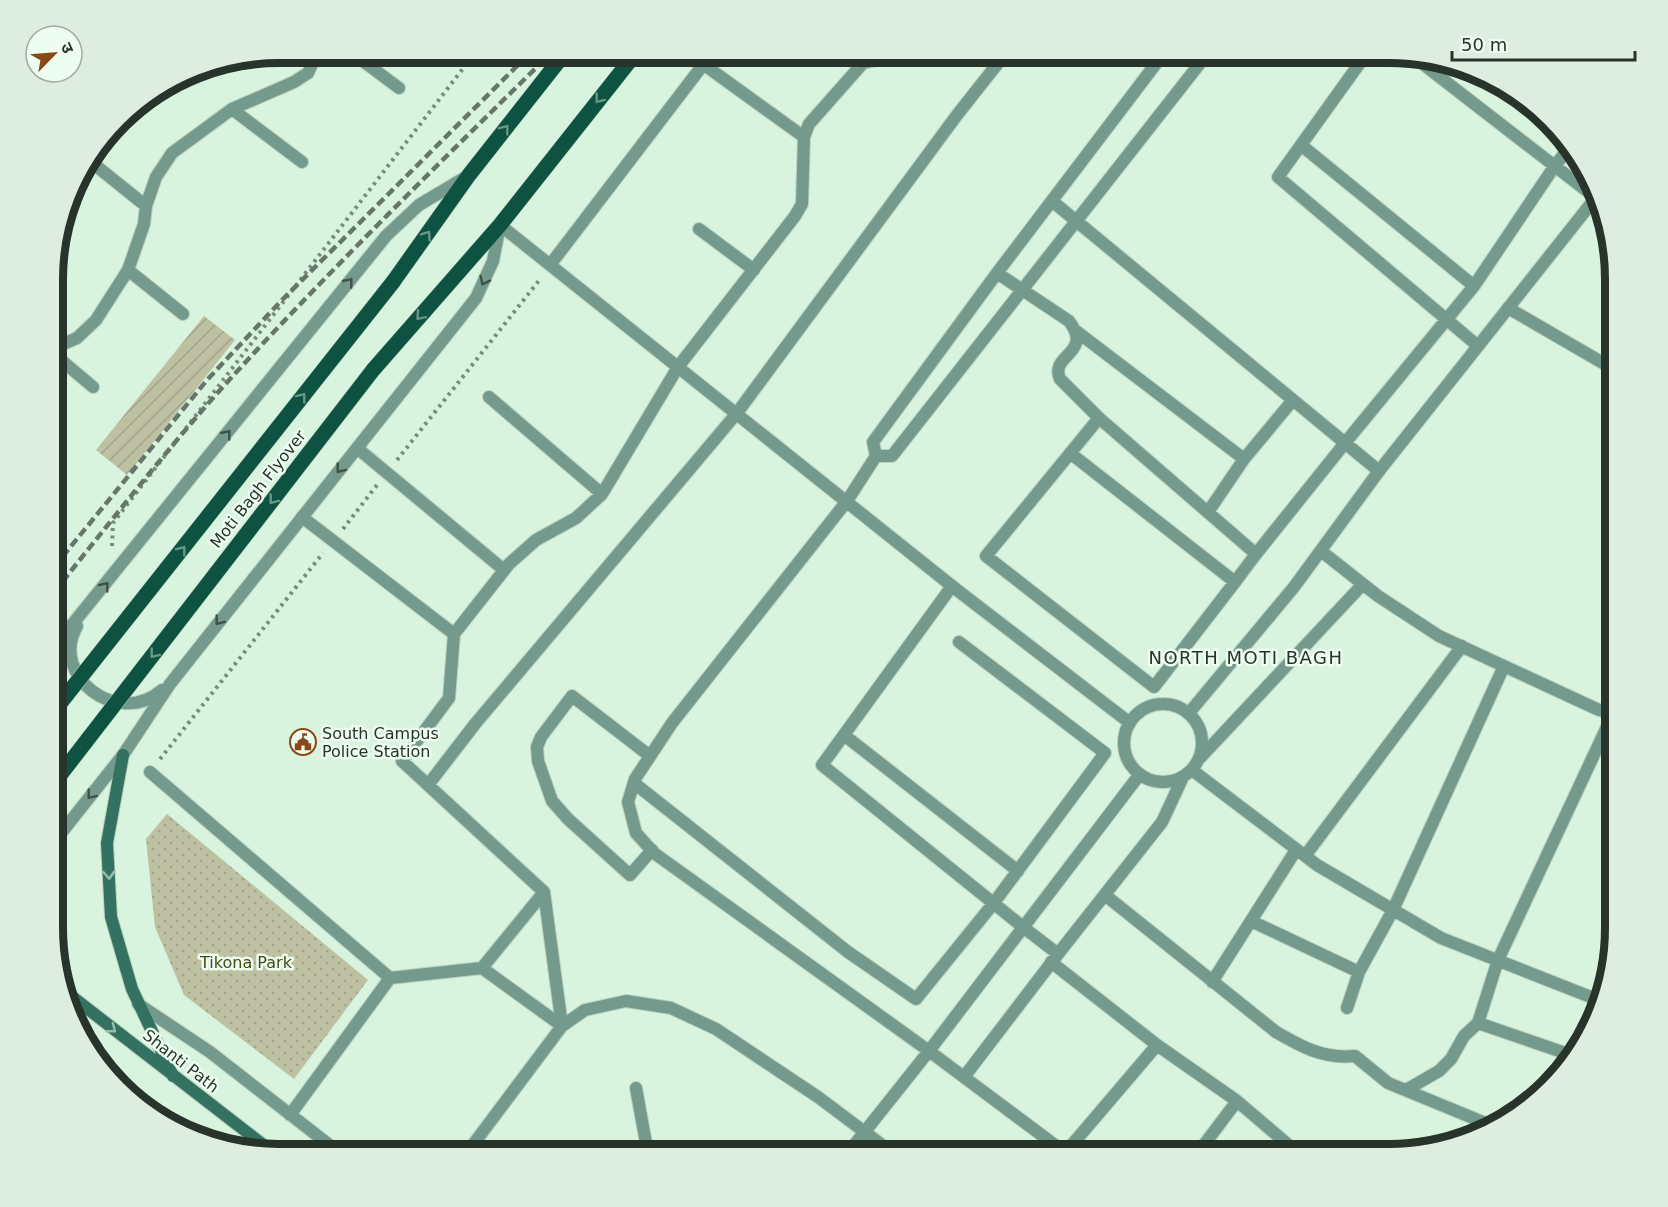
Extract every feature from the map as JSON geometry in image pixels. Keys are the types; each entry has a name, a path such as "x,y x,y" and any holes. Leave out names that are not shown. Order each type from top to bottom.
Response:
{"main road":[{"name":"Moti Bagh Flyover","path":"63,700 393,282 469,175 557,63"},
{"name":"Moti Bagh Flyover","path":"63,771 373,370 500,225 628,63"},
{"path":"123,754 107,843 111,917 132,989 172,1076"},
{"name":"Shanti Path","path":"75,999 261,1143"}],"street":[{"path":"63,344 77,338 96,320 128,270 144,224 146,206 156,177 172,153 232,110 294,82 308,73 312,63"},
{"path":"366,63 399,88"},
{"path":"562,1026 544,892 402,761 449,699 454,633 504,570 536,540 576,518 603,494 678,366 795,216 802,204 804,137 809,124 863,63"},
{"path":"428,785 474,724 736,413 998,63"},
{"path":"1053,1144 929,1050 652,850 636,833 628,802 634,783 672,723 847,501 876,456 873,442 997,273 1156,63"},
{"path":"876,456 892,456 1200,63"},
{"path":"1359,63 1278,177 1478,346"},
{"path":"550,265 704,64 804,137"},
{"path":"1426,66 1586,190"},
{"path":"232,110 302,162"},
{"path":"1301,145 1474,286"},
{"path":"1099,418 986,556 1154,687 1256,554 1474,286 1564,154"},
{"path":"95,165 146,206"},
{"path":"63,637 386,236 419,205 469,175"},
{"path":"1052,201 1379,471"},
{"path":"1189,713 1294,587 1379,471 1591,203"},
{"path":"63,831 123,754 170,684 476,298 494,261 500,225 952,586 1130,723"},
{"path":"699,229 754,270"},
{"path":"128,270 183,314"},
{"path":"997,273 1069,321 1076,331 1244,459"},
{"path":"1508,308 1605,364"},
{"path":"1076,331 1078,338 1074,347 1059,367 1057,373 1060,379 1099,418 1256,554"},
{"path":"63,362 93,387"},
{"path":"489,397 603,494"},
{"path":"1208,512 1244,459 1293,400"},
{"path":"357,448 504,570"},
{"path":"1070,453 1235,582"},
{"path":"302,517 454,633"},
{"path":"1321,551 1363,584 1439,636 1605,712"},
{"path":"964,1077 1162,822 1191,769 1202,747 1202,735 1197,723 1189,713 1179,707 1157,704 1141,711 1130,723 1124,745 1132,766 1140,774 1161,782 1172,781 1191,769 1363,584"},
{"path":"952,586 822,765 1023,927 1055,958 1157,1045 1237,1101 1287,1144"},
{"path":"84,613 73,632 71,654 77,675 92,692 111,702 133,704 153,698 170,684"},
{"path":"634,783 848,952 916,999 993,904 1106,753 959,642"},
{"path":"1212,982 1251,921 1300,853 1462,646"},
{"path":"1347,1008 1359,972 1393,910 1504,666"},
{"path":"650,756 572,696 541,737 537,747 538,761 552,801 568,819 630,875 652,850"},
{"path":"1406,1090 1439,1071 1451,1059 1464,1036 1478,1023 1498,960 1605,733"},
{"path":"844,735 1018,871"},
{"path":"1191,769 1300,853 1441,938 1594,998"},
{"path":"150,772 390,978 482,968 562,1026"},
{"path":"855,1144 1140,774"},
{"path":"482,968 544,892"},
{"path":"1105,895 1276,1032 1307,1050 1338,1058 1355,1056 1388,1083 1484,1122"},
{"path":"1251,921 1359,972"},
{"path":"290,1115 390,978"},
{"path":"474,1144 562,1026 585,1010 626,1001 671,1008 716,1029 818,1097 881,1144"},
{"path":"138,1004 210,1052 327,1144"},
{"path":"1478,1023 1565,1053"},
{"path":"1074,1144 1157,1045"},
{"path":"636,1088 646,1144"},
{"path":"1205,1144 1237,1101"}],"path":[{"path":"112,577 113,523 467,63"},
{"path":"150,772 550,265"}],"green space":[{"path":"204,316 235,340 127,475 96,450"},
{"name":"Tikona Park","path":"167,814 368,980 294,1079 184,995 155,927 146,839"}],"railway":[{"path":"63,556 207,380 282,300 520,63"},
{"path":"63,581 136,489 221,389 301,303 541,63"}],"place":[{"name":"South Campus Police Station","path":"303,742"}],"district":[{"name":"NORTH MOTI BAGH","path":"1246,657"}]}
